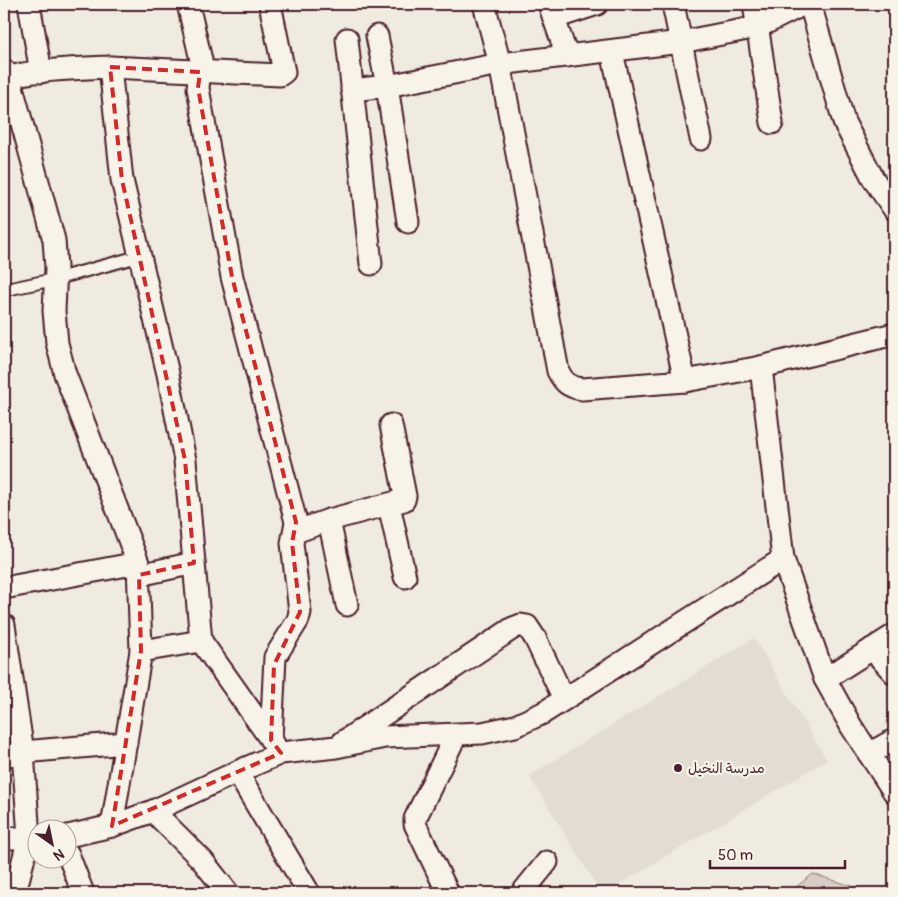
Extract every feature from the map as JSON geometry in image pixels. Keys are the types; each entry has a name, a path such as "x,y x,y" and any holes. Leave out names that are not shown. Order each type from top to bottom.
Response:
{"street":[{"path":"29,4 41,72"},
{"path":"188,4 201,60 198,88 232,277 296,522 292,543 300,612 298,620 275,657 276,746"},
{"path":"112,826 141,651 138,569 65,374 57,343 54,311 56,279 51,223 5,76 110,66 280,75 284,72 270,4"},
{"path":"484,4 500,64 558,372 562,381 571,387 582,389 685,380 761,367 894,334"},
{"path":"567,56 552,11 597,4"},
{"path":"673,4 701,139"},
{"path":"754,4 772,123"},
{"path":"352,90 387,86 500,64 612,52 681,42 758,27 804,4"},
{"path":"810,4 844,122 874,180 890,196"},
{"path":"377,36 387,86 408,222"},
{"path":"348,40 371,264"},
{"path":"612,52 685,380"},
{"path":"110,66 122,180 168,374 185,460 201,641 276,746"},
{"path":"761,367 783,559 825,679 850,726 894,792"},
{"path":"295,532 329,520 404,500 405,496 391,425"},
{"path":"389,505 405,576"},
{"path":"329,520 347,605"},
{"path":"78,834 112,826 153,811 237,772 276,746 336,747 385,738 482,733 515,726 542,713 783,559"},
{"path":"4,588 194,563"},
{"path":"4,625 13,754 29,820"},
{"path":"336,747 513,628 521,625 527,626 535,638 564,699"},
{"path":"825,679 894,635"},
{"path":"141,651 201,641"},
{"path":"872,649 894,673"},
{"path":"448,893 415,824 415,819 456,734"},
{"path":"869,754 894,740"},
{"path":"13,754 126,743"},
{"path":"237,772 309,893"},
{"path":"153,811 202,860 228,893"},
{"path":"4,838 28,838"},
{"path":"15,893 28,853"},
{"path":"522,893 546,862"},
{"path":"74,870 83,893"}],"lane":[{"path":"4,290 56,279 140,256"}],"highlighted area":[{"path":"110,67 200,72 198,88 232,277 296,522 292,543 300,612 274,665 271,740 281,753 112,826 141,651 139,575 194,563 185,460 122,180"}],"shaded area":[{"name":"مدرسة النخيل","path":"754,638 827,760 605,893 601,893 529,776"},
{"path":"813,874 875,893 788,893"}],"place":[{"name":"مدرسة النخيل","path":"678,768"}]}
